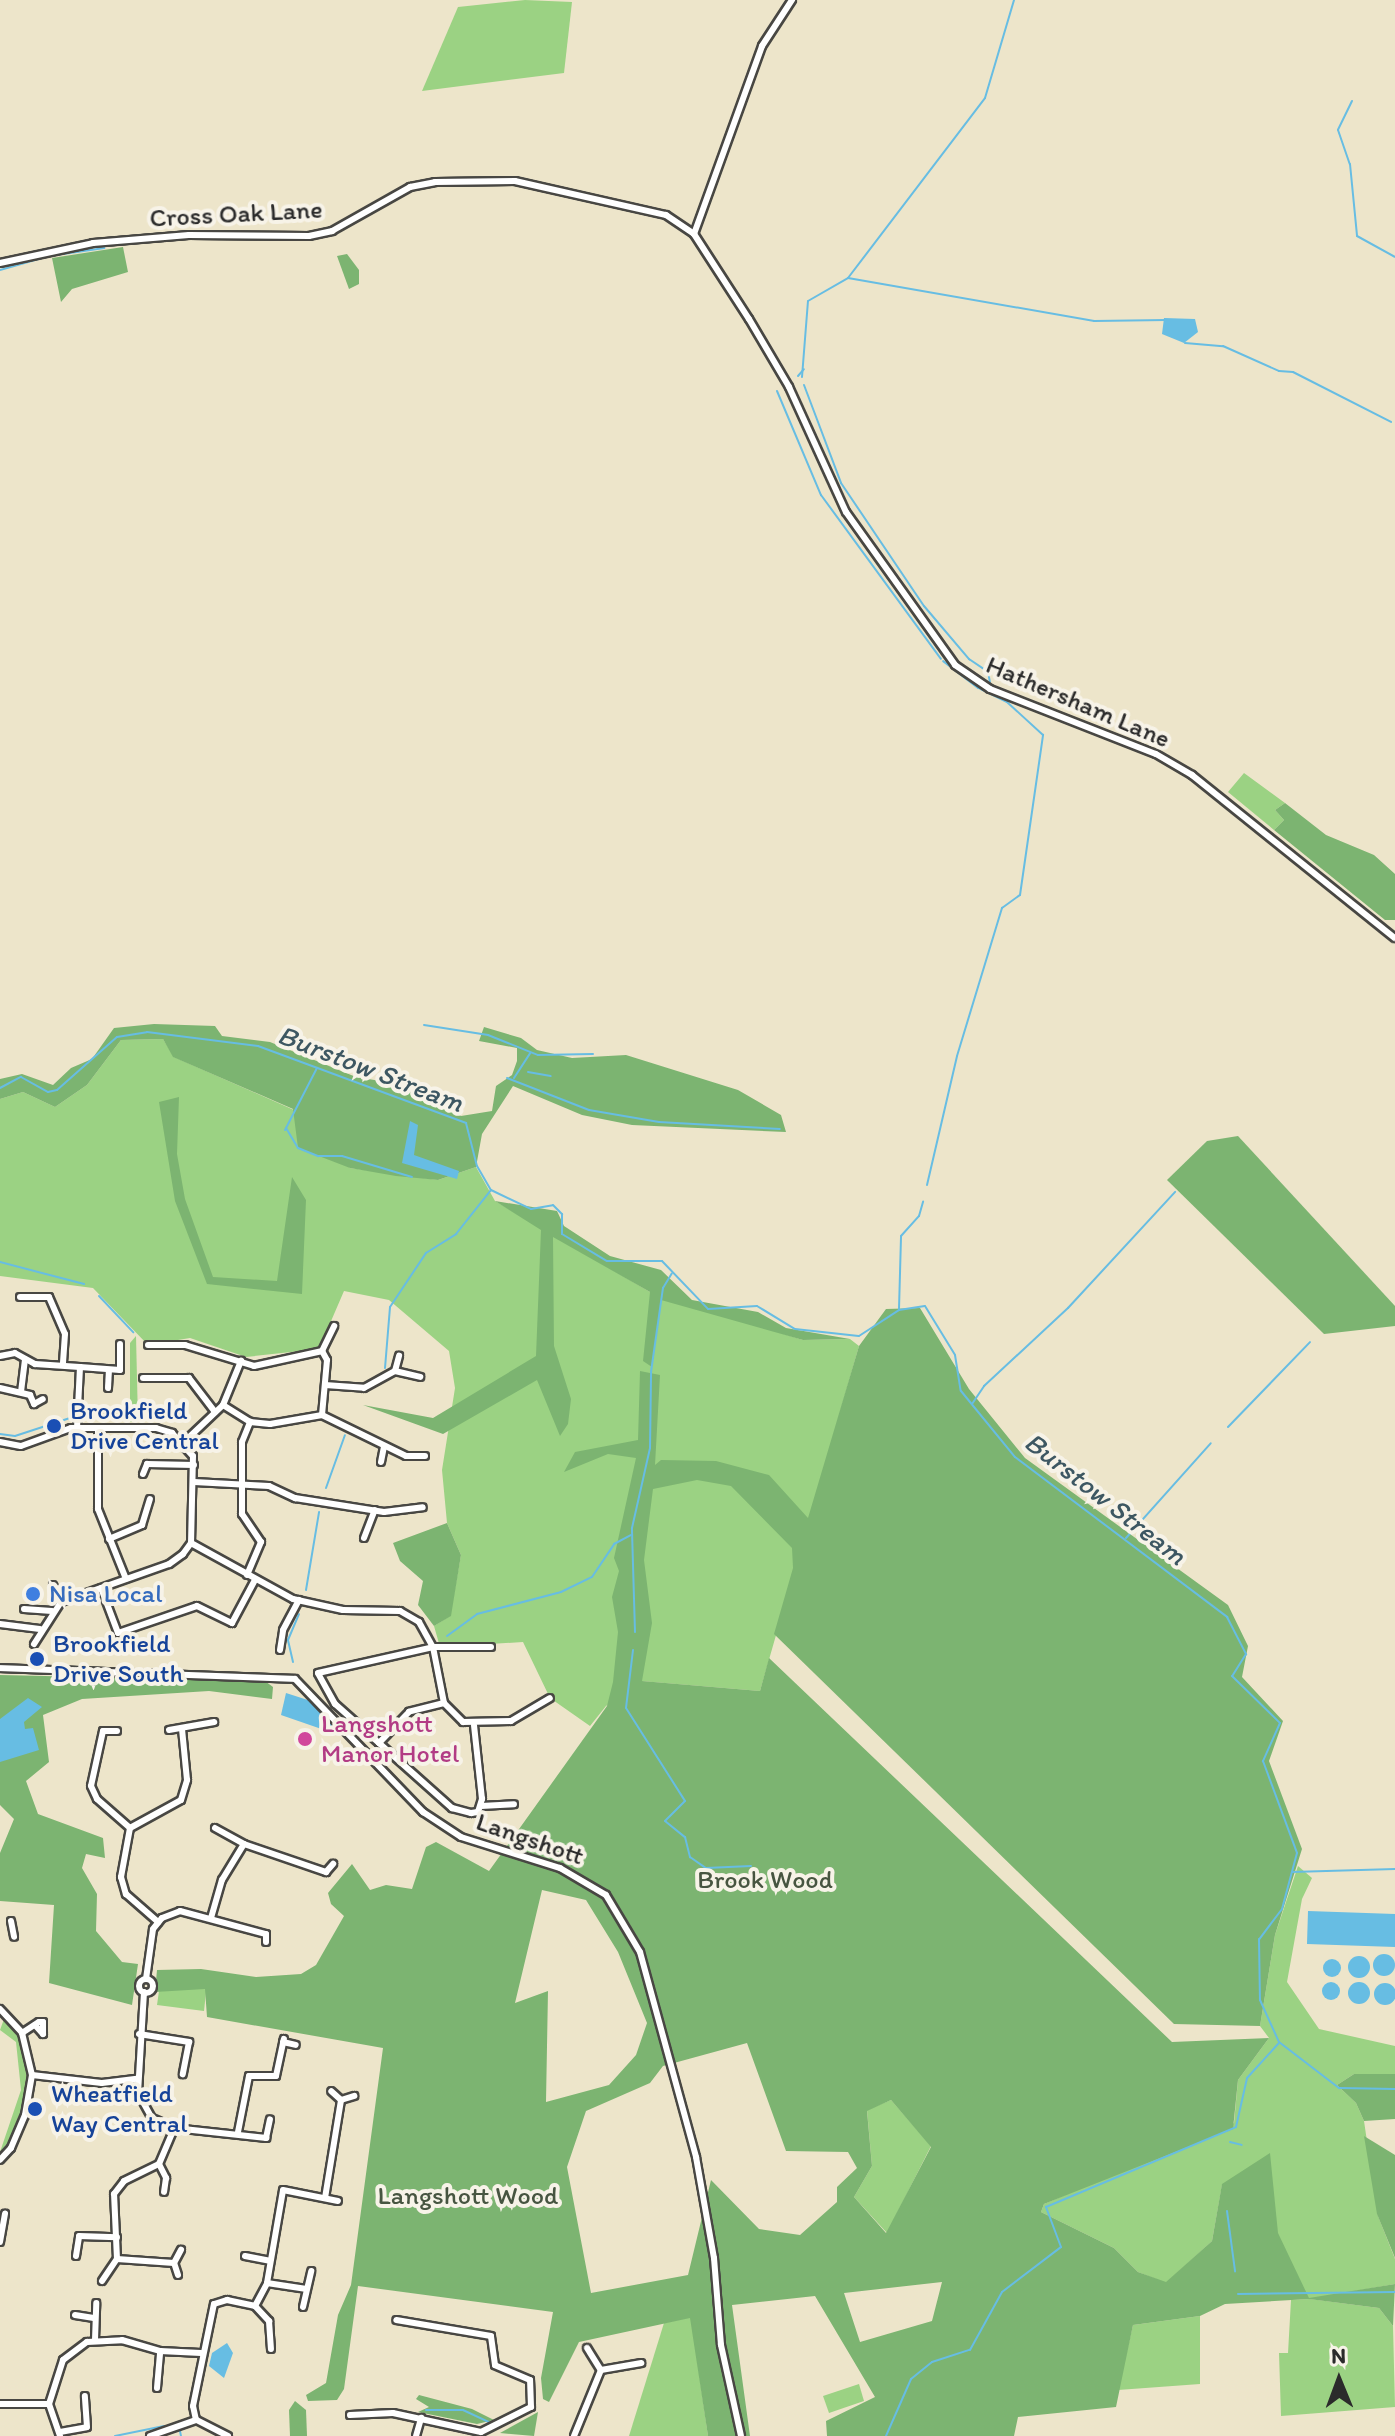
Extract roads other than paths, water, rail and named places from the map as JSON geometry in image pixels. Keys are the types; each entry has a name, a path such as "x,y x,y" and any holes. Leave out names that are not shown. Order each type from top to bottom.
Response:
{"street":[{"path":"694,234 762,46 792,0"},
{"name":"Cross Oak Lane","path":"0,263 106,242 189,235 309,236 360,219 410,187 474,180 515,181 642,207 694,234"},
{"name":"Hathersham Lane","path":"694,234 789,387 846,512 955,665 990,689 1156,754 1192,775 1395,938"},
{"path":"20,1297 49,1297 65,1334 63,1364"},
{"path":"148,1345 185,1345 241,1361 277,1365 322,1351 334,1326"},
{"path":"65,1334 74,1331"},
{"path":"0,1356 15,1353 25,1359 120,1370 120,1344"},
{"path":"322,1351 327,1360 322,1415"},
{"path":"395,1371 399,1356"},
{"path":"21,1392 25,1359"},
{"path":"184,1442 223,1405 241,1361"},
{"path":"77,1428 80,1367"},
{"path":"108,1388 109,1370"},
{"path":"325,1385 364,1388 395,1371 420,1377"},
{"path":"143,1378 189,1378 215,1412"},
{"path":"0,1388 21,1392 34,1404 43,1399"},
{"path":"223,1405 250,1422 300,1422 322,1415 406,1456 425,1456"},
{"path":"247,1575 261,1542 242,1514 242,1442 250,1422"},
{"path":"0,1442 21,1446 77,1428 156,1428 184,1442 194,1465 191,1543 169,1564 61,1602 40,1629 34,1644"},
{"path":"98,1428 98,1509 126,1579"},
{"path":"381,1462 384,1447"},
{"path":"143,1474 147,1464 194,1465"},
{"path":"194,1482 242,1483 277,1488 295,1498 375,1510 423,1507"},
{"path":"109,1539 142,1525 150,1499"},
{"path":"364,1538 375,1510"},
{"path":"191,1543 255,1580 299,1600 343,1610 400,1611 419,1622 433,1647 444,1703 459,1719 474,1725 519,1718 550,1698"},
{"path":"101,1588 118,1633 197,1606 232,1623 255,1580"},
{"path":"53,1585 61,1602"},
{"path":"280,1650 283,1630 299,1600"},
{"path":"24,1609 53,1610"},
{"path":"0,1624 40,1629"},
{"path":"491,1647 433,1647 318,1673 335,1704 452,1808 471,1813 481,1806 514,1804"},
{"name":"Langshott","path":"0,1668 295,1679 431,1818 461,1837 590,1881 606,1895 640,1952 704,2192 721,2345 741,2436"},
{"path":"379,1743 409,1712 444,1703"},
{"path":"169,1730 214,1722"},
{"path":"474,1725 481,1806"},
{"path":"130,1828 181,1800 187,1780 182,1729"},
{"path":"117,1731 103,1731 91,1786 97,1799 130,1828"},
{"path":"130,1828 121,1877 126,1894 158,1922"},
{"path":"215,1828 241,1846 326,1872"},
{"path":"211,1918 241,1846"},
{"path":"323,1883 326,1872 333,1864"},
{"path":"158,1922 180,1911 266,1934"},
{"path":"0,1932 13,1935 11,1921"},
{"path":"158,1922 146,1979 139,1985 144,1992 137,2079 140,2102 152,2118 174,2128 238,2132 266,2138 270,2119"},
{"path":"266,1942 267,1923"},
{"path":"0,2009 22,2033 32,2075 25,2115 11,2148 0,2160"},
{"path":"22,2033 35,2025"},
{"path":"139,2034 189,2042 183,2074"},
{"path":"238,2132 249,2076 280,2077 283,2040 296,2045"},
{"path":"32,2075 102,2083 137,2079"},
{"path":"331,2091 341,2100"},
{"path":"341,2100 354,2096"},
{"path":"325,2198 333,2173 341,2100"},
{"path":"102,2281 117,2259 114,2194 124,2181 159,2164 174,2128"},
{"path":"159,2164 166,2178 164,2192"},
{"path":"273,2188 338,2201"},
{"path":"255,2306 267,2283 283,2190"},
{"path":"0,2242 5,2213"},
{"path":"76,2256 79,2236 117,2237"},
{"path":"178,2275 174,2263 181,2250"},
{"path":"245,2256 270,2261"},
{"path":"117,2259 174,2263"},
{"path":"303,2307 311,2271"},
{"path":"267,2283 307,2289"},
{"path":"196,2420 201,2353 214,2304 227,2300 255,2306 269,2321 271,2349"},
{"path":"95,2340 96,2303"},
{"path":"75,2315 94,2318"},
{"path":"350,2415 393,2413 481,2434 501,2426 533,2402 530,2380 495,2365 494,2336 412,2328 396,2320"},
{"path":"85,2396 87,2427 60,2434 49,2404 68,2352 95,2340 122,2340 160,2351 201,2353"},
{"path":"587,2348 601,2370"},
{"path":"157,2388 160,2351"},
{"path":"601,2370 641,2363"},
{"path":"574,2436 601,2370"},
{"path":"0,2404 49,2404"},
{"path":"416,2436 421,2418"},
{"path":"150,2436 196,2420 228,2436"}],"water":[{"path":"1164,318 1195,319 1198,332 1184,343 1162,334"},
{"path":"410,1121 418,1125 414,1155 459,1171 457,1179 402,1163"},
{"path":"286,1693 314,1702 337,1728 333,1733 281,1715"},
{"path":"28,1698 42,1707 24,1722 25,1729 33,1728 39,1750 0,1762 0,1719"},
{"path":"1308,1911 1395,1914 1395,1947 1307,1944"},
{"path":"1384,1954 1392,1957 1395,1965 1392,1973 1384,1976 1376,1973 1373,1965 1376,1957"},
{"path":"1359,1956 1367,1959 1370,1967 1367,1975 1359,1978 1351,1975 1348,1967 1351,1959"},
{"path":"1332,1959 1341,1968 1332,1977 1323,1968"},
{"path":"1331,1982 1340,1991 1331,2000 1322,1991"},
{"path":"1359,1982 1367,1985 1370,1993 1367,2001 1359,2004 1351,2001 1348,1993 1351,1985"},
{"path":"1385,1983 1393,1986 1396,1994 1393,2002 1385,2005 1377,2002 1374,1994 1377,1986"},
{"path":"227,2343 233,2353 224,2378 209,2366 212,2353"}],"waterway":[{"path":"802,377 808,301 848,278 985,98 1014,0"},
{"path":"1352,101 1338,130 1350,164 1357,236 1395,257"},
{"path":"0,270 49,256 104,248"},
{"path":"848,278 1094,321 1166,320"},
{"path":"1185,343 1223,346 1279,371 1293,372 1391,422"},
{"path":"798,376 804,369"},
{"path":"804,385 841,483 924,606 969,659 988,672 990,682"},
{"path":"777,391 821,495 941,659"},
{"path":"927,1185 957,1056 1002,908 1020,895 1043,735 1007,702 978,688 943,661"},
{"path":"424,1025 488,1035 538,1055 593,1054"},
{"name":"Burstow Stream","path":"0,1088 21,1077 48,1092 57,1090 117,1037 147,1032 258,1046 466,1123 477,1166 491,1190 531,1209 553,1205 562,1214 562,1234 607,1261 662,1261 708,1309 757,1306 795,1329 859,1336 899,1310 925,1306 955,1355 961,1391 1015,1457 1227,1617 1246,1654 1232,1676 1280,1723 1263,1761 1297,1853 1282,1909 1259,1939 1260,2000 1279,2042 1339,2088 1395,2089"},
{"path":"514,1078 530,1053"},
{"path":"285,1130 317,1068"},
{"path":"528,1072 551,1076"},
{"path":"507,1078 589,1110 659,1122 780,1129"},
{"path":"286,1128 298,1148 318,1156 342,1156 412,1177"},
{"path":"385,1368 390,1307 426,1253 456,1234 491,1190"},
{"path":"972,1404 984,1386 1068,1308 1175,1192"},
{"path":"899,1309 901,1236 919,1216 923,1202"},
{"path":"0,1262 84,1284"},
{"path":"635,1632 632,1528 650,1448 651,1372 663,1288 672,1273"},
{"path":"99,1296 133,1332"},
{"path":"1228,1427 1310,1342"},
{"path":"0,1434 15,1436 73,1417"},
{"path":"326,1488 345,1435"},
{"path":"1126,1538 1211,1443"},
{"path":"306,1590 319,1512"},
{"path":"447,1636 477,1614 561,1592 592,1577 614,1544 631,1535"},
{"path":"293,1662 288,1640 299,1614"},
{"path":"633,1650 626,1708 685,1801 665,1821 685,1837 690,1857 706,1868 751,1866"},
{"path":"1292,1872 1395,1869"},
{"name":"Burstow Stream","path":"886,2436 911,2379 932,2362 970,2350 1002,2292 1061,2247 1046,2207 1236,2127 1247,2078 1279,2043"},
{"path":"1230,2142 1242,2145"},
{"path":"1227,2211 1235,2271"},
{"path":"1238,2294 1395,2292"},
{"path":"426,2410 463,2410 491,2423"},
{"path":"115,2436 164,2426"},
{"path":"180,2431 181,2436"}],"place":[{"name":"Brookfield Drive Central","path":"54,1426"},
{"name":"Nisa Local","path":"33,1594"},
{"name":"Brookfield Drive South","path":"37,1659"},
{"name":"Langshott Manor Hotel","path":"305,1739"},
{"name":"Wheatfield Way Central","path":"35,2109"}],"park label":[{"name":"Brook Wood","path":"765,1880"},
{"name":"Langshott Wood","path":"468,2196"}]}
